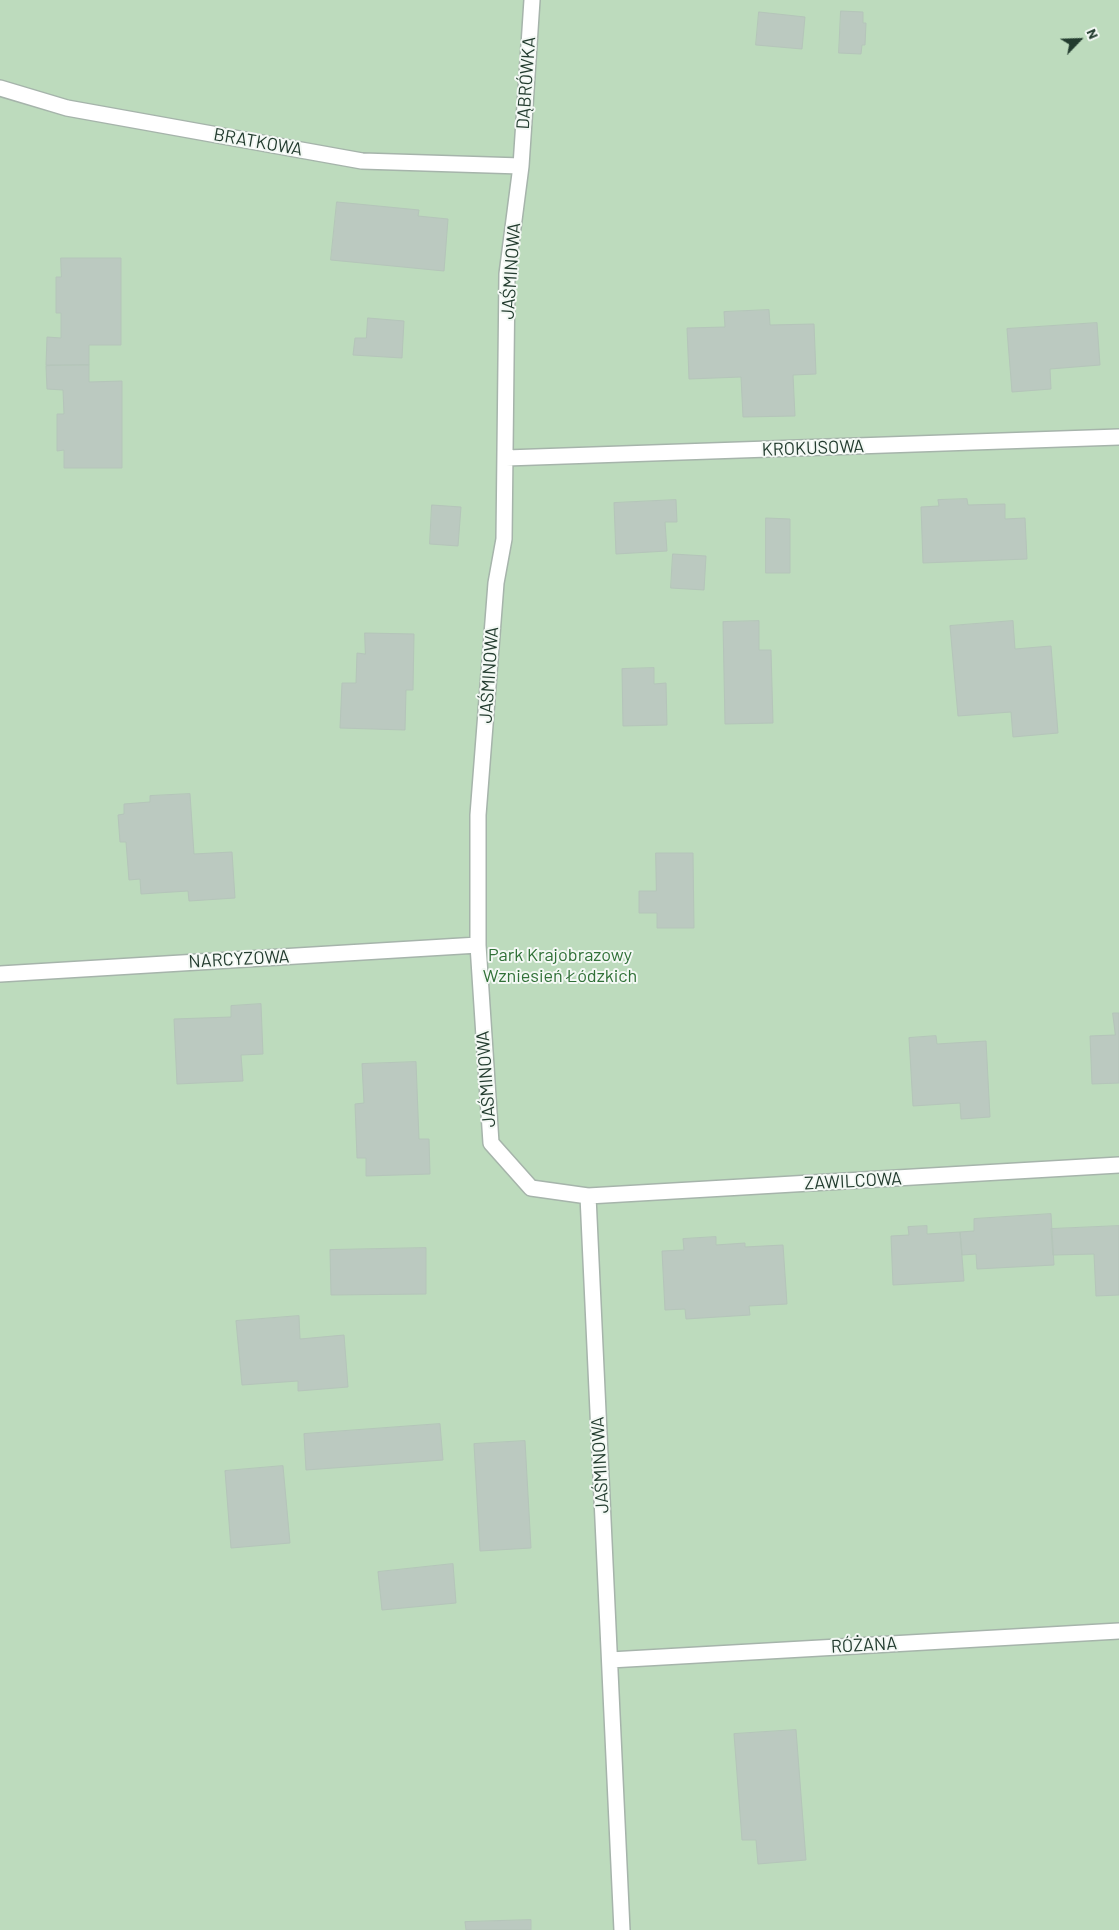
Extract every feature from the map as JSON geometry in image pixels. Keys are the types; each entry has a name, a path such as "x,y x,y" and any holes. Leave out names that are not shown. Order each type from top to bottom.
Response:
{"street":[{"name":"DĄBRÓWKA","path":"521,166 532,0"},
{"name":"BRATKOWA","path":"0,88 67,108 362,161 521,166"},
{"name":"JAŚMINOWA","path":"521,166 508,274 504,539 496,583 478,815 478,945 490,1143 532,1188 588,1196 622,1930"},
{"name":"KROKUSOWA","path":"506,458 1119,437"},
{"name":"NARCYZOWA","path":"0,974 478,945"},
{"name":"ZAWILCOWA","path":"588,1196 1119,1165"},
{"name":"RÓŻANA","path":"610,1660 1119,1631"}],"green space":[{"name":"Park Krajobrazowy Wzniesień Łódzkich","path":"0,0 1119,0 1119,1930 0,1930"}],"building":[{"path":"841,11 863,12 863,23 866,23 865,45 862,45 861,54 839,53"},
{"path":"759,12 805,17 802,49 756,45"},
{"path":"337,202 419,210 418,216 448,219 444,271 331,260"},
{"path":"61,258 121,258 121,345 89,345 89,365 46,365 47,337 61,338 61,313 56,313 56,277 61,277"},
{"path":"769,310 770,325 814,324 816,374 793,375 795,416 743,417 741,377 689,379 687,328 725,327 724,312"},
{"path":"368,318 404,321 402,358 353,355 355,338 366,338"},
{"path":"1097,323 1100,365 1050,369 1051,389 1012,392 1007,329"},
{"path":"89,365 89,382 122,381 122,468 64,468 64,450 57,451 57,414 64,414 63,390 47,389 46,366"},
{"path":"967,499 968,505 1005,504 1005,519 1025,518 1027,559 923,563 921,507 939,506 938,500"},
{"path":"676,500 677,522 665,522 667,551 616,554 614,503"},
{"path":"432,505 461,507 458,546 430,544"},
{"path":"766,518 790,519 790,573 766,573"},
{"path":"673,554 706,556 704,590 671,588"},
{"path":"759,621 759,650 771,650 773,723 725,724 723,622"},
{"path":"1013,621 1015,649 1051,646 1058,733 1013,737 1011,712 958,716 950,626"},
{"path":"365,633 414,634 413,690 406,690 405,730 340,728 342,683 356,683 357,653 365,654"},
{"path":"654,668 654,684 666,683 667,725 623,726 622,669"},
{"path":"190,794 194,854 232,852 235,898 189,901 188,891 141,894 140,879 129,880 126,842 120,842 118,815 124,814 124,804 150,802 150,796"},
{"path":"656,853 693,853 694,928 657,928 657,913 639,913 639,891 656,891"},
{"path":"261,1004 263,1054 241,1055 243,1081 177,1084 174,1019 231,1017 231,1006"},
{"path":"1113,1013 1119,1013 1119,1083 1092,1084 1090,1036 1115,1035"},
{"path":"936,1036 937,1044 986,1041 990,1117 961,1119 960,1103 913,1106 909,1038"},
{"path":"416,1062 419,1139 429,1139 430,1174 366,1176 366,1158 357,1158 355,1104 364,1103 362,1064"},
{"path":"1051,1214 1054,1265 977,1269 976,1254 962,1255 960,1232 974,1231 974,1219"},
{"path":"927,1226 927,1234 960,1232 964,1281 893,1285 891,1236 909,1235 908,1227"},
{"path":"1119,1226 1119,1295 1096,1296 1094,1254 1053,1255 1051,1229"},
{"path":"716,1237 716,1245 745,1243 745,1247 783,1245 787,1304 749,1306 750,1315 686,1319 685,1309 665,1310 662,1251 684,1250 683,1239"},
{"path":"426,1248 426,1294 331,1295 330,1250"},
{"path":"299,1316 300,1339 344,1335 348,1387 298,1391 298,1381 242,1385 236,1321"},
{"path":"440,1424 443,1460 306,1470 304,1434"},
{"path":"525,1441 531,1548 480,1551 474,1444"},
{"path":"283,1466 290,1543 231,1548 225,1471"},
{"path":"453,1564 456,1603 382,1610 378,1572"},
{"path":"796,1730 806,1860 758,1864 756,1840 742,1840 734,1734"},
{"path":"531,1920 531,1930 466,1930 465,1922"}]}
